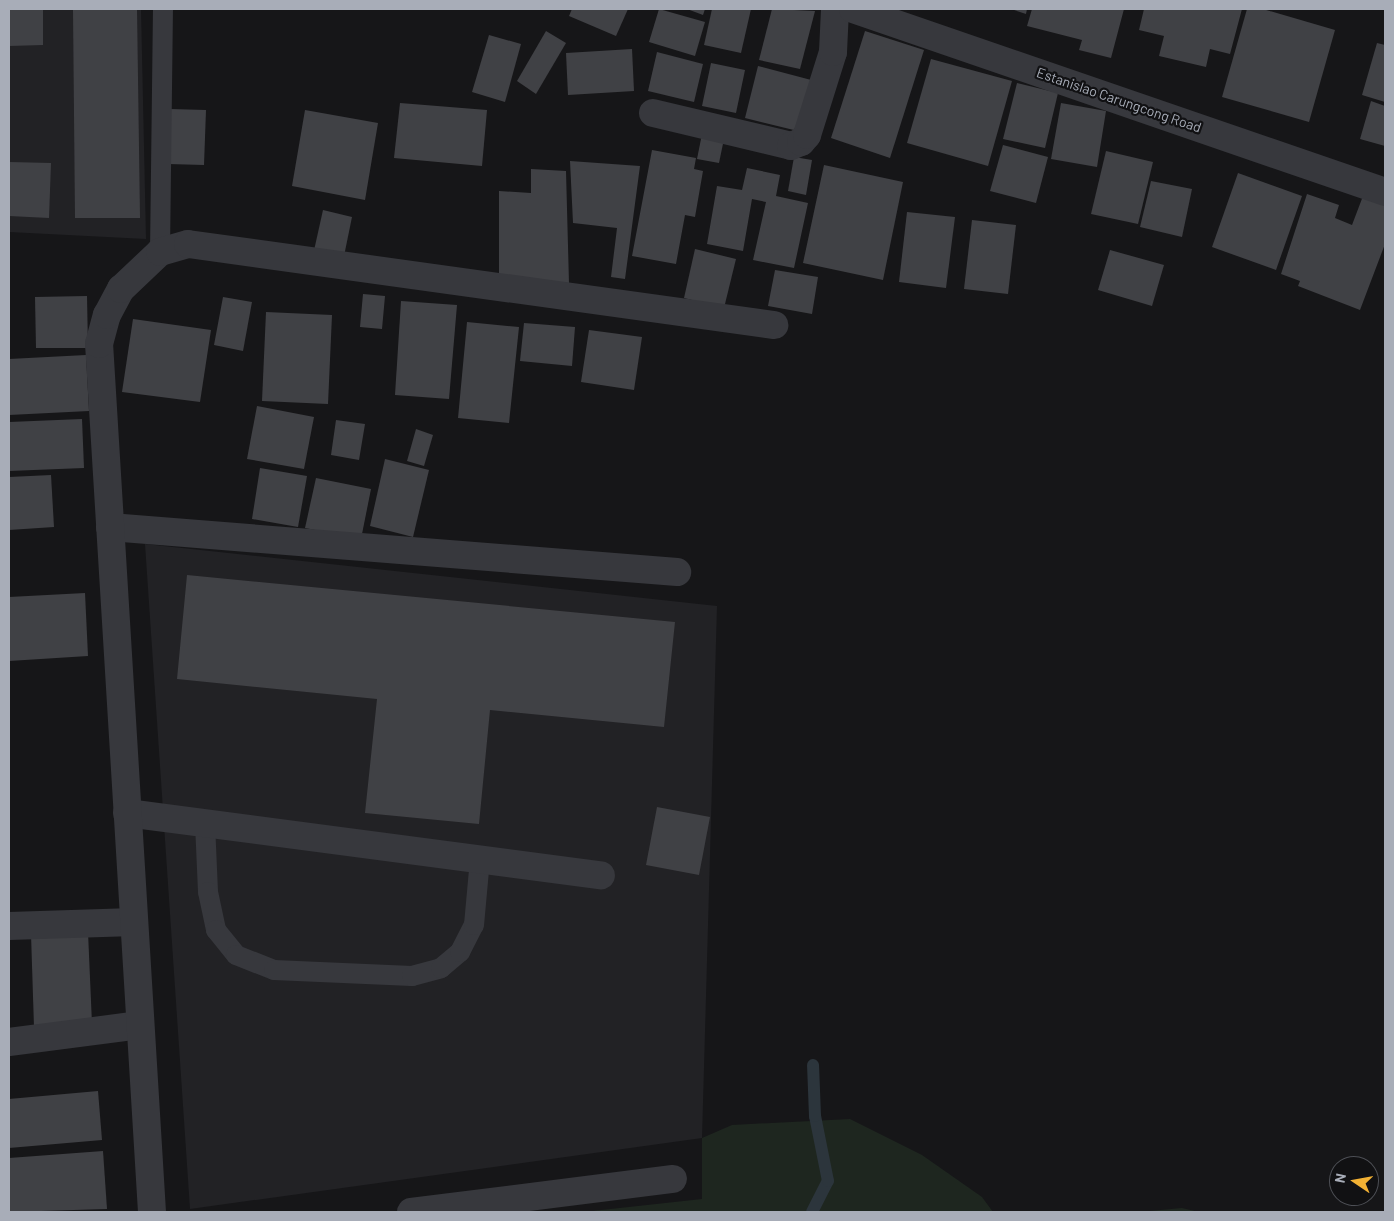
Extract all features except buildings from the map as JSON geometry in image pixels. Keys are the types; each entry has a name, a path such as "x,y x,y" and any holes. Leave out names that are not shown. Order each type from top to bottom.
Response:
{"street":[{"path":"653,113 791,146 801,142 807,135 833,52 835,9"},
{"name":"Estanislao Carungcong Road","path":"853,9 1385,192"},
{"path":"152,1212 100,344 107,315 121,289 160,252 188,244 774,325"},
{"path":"110,527 677,572"},
{"path":"127,813 601,875"},
{"path":"9,926 134,922"},
{"path":"9,1042 140,1025"},
{"path":"411,1212 673,1179"}],"lane":[{"path":"160,252 163,9"},
{"path":"205,823 208,892 216,930 236,955 274,970 412,976 441,968 460,952 474,925 480,859"}],"shaded area":[{"path":"9,9 141,9 146,239 9,232"},
{"path":"145,544 717,606 702,1138 190,1209"},
{"path":"850,1119 922,1155 982,1197 993,1212 583,1212 702,1199 702,1138 732,1125"},
{"path":"1182,1208 1199,1212 1139,1212"}],"waterway":[{"path":"812,1212 828,1181 815,1116 813,1065"}]}
